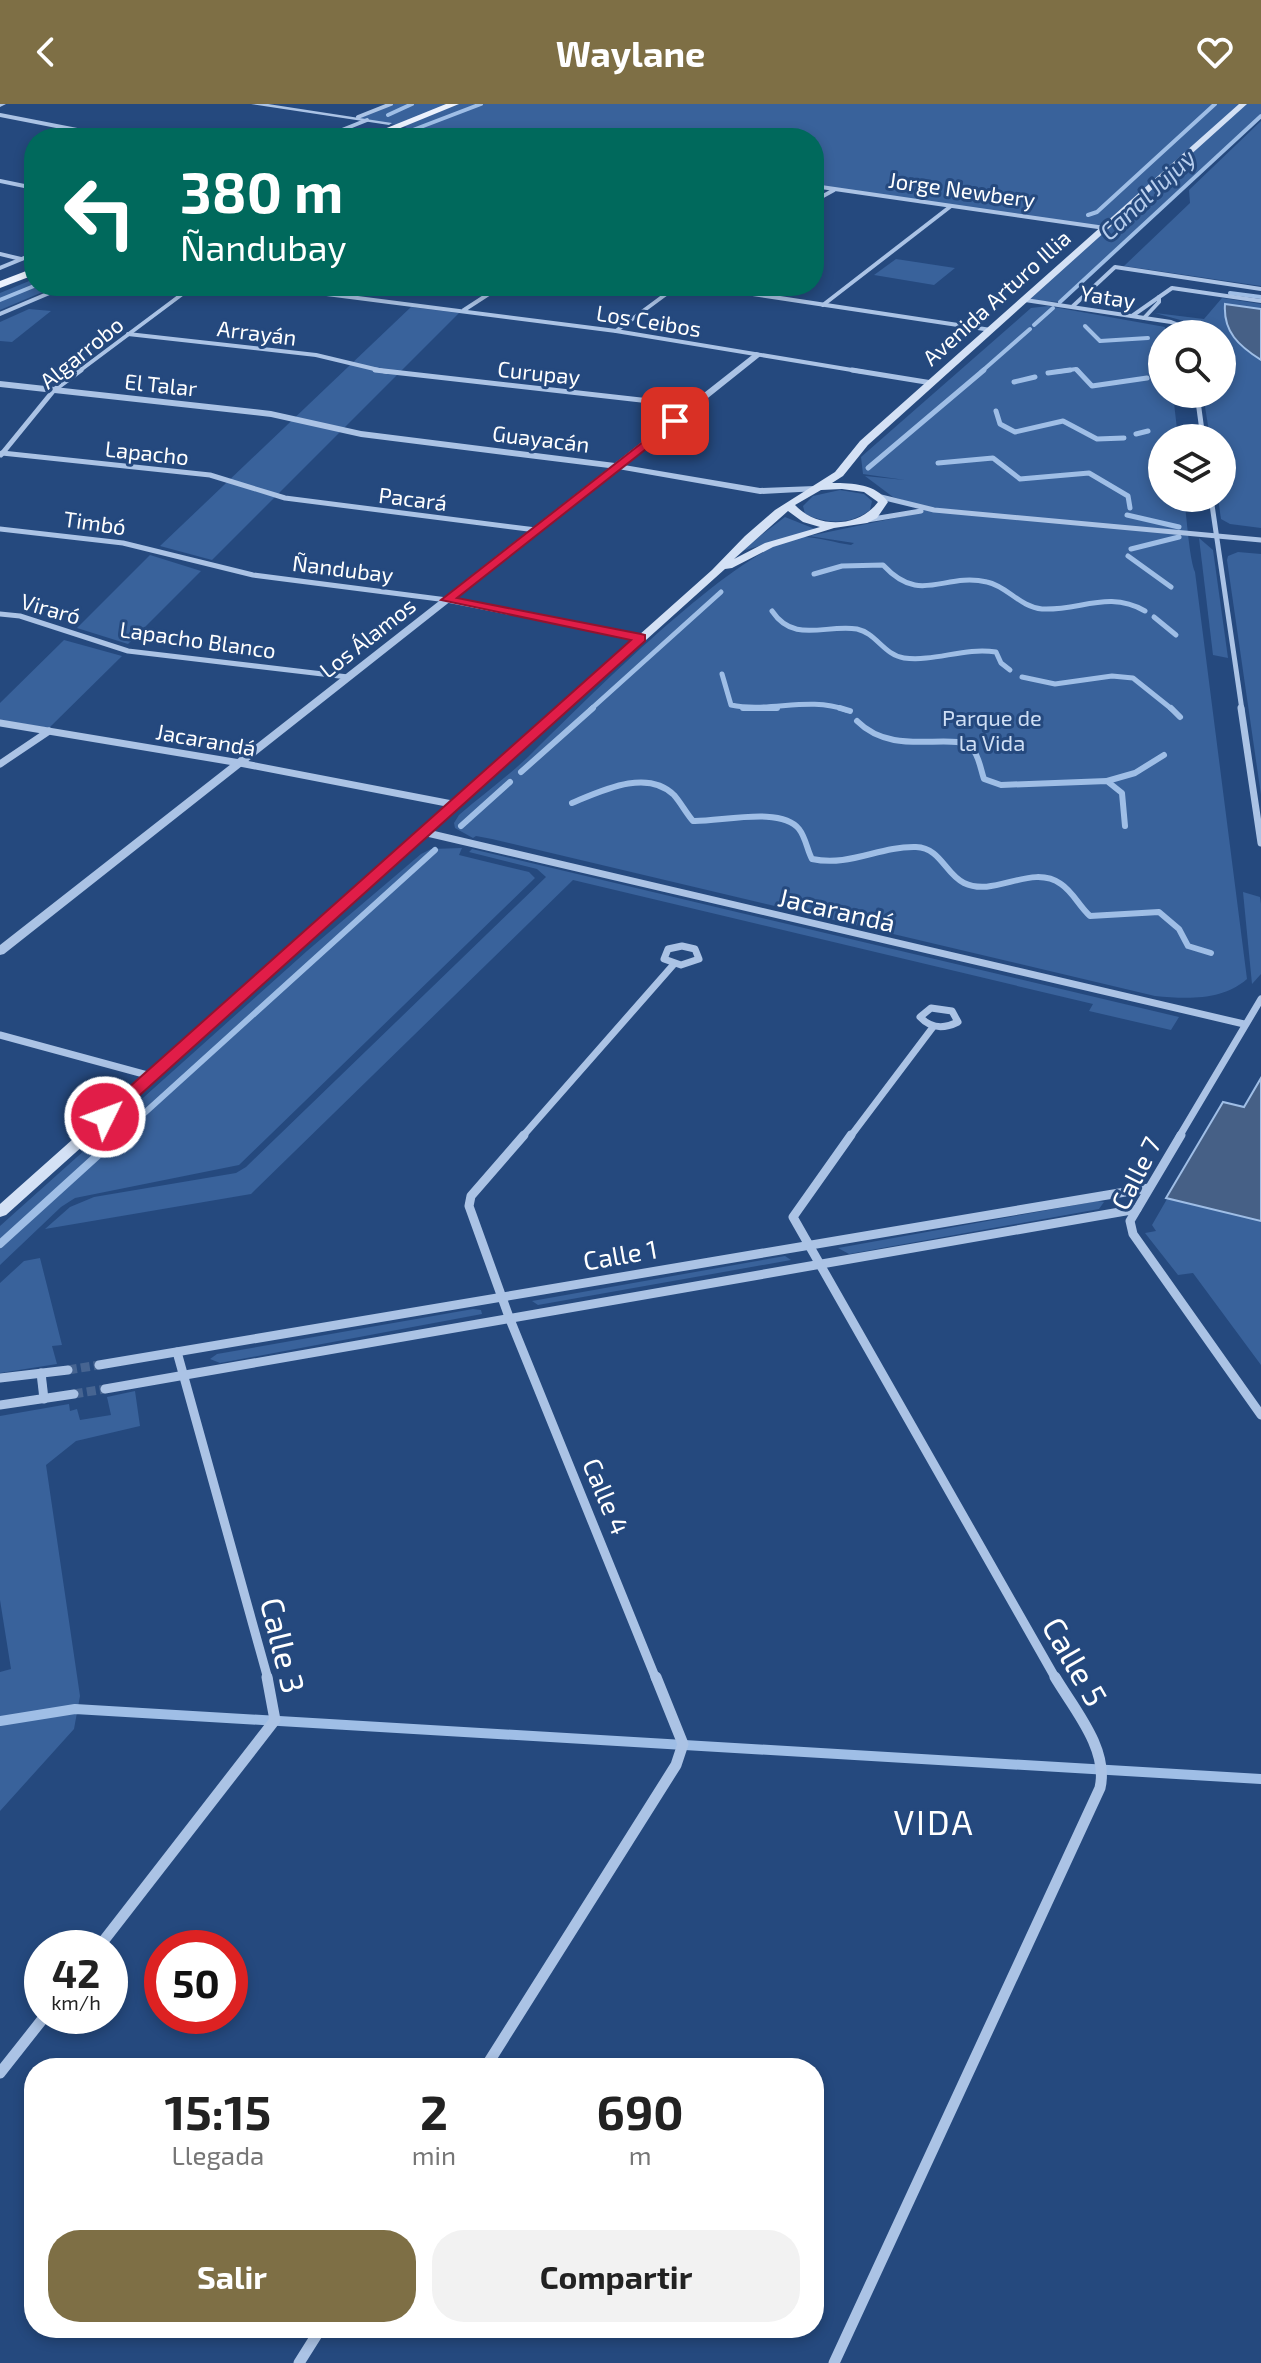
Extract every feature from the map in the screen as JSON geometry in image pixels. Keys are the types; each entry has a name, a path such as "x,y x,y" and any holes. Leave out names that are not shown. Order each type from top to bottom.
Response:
{"main road":[{"path":"378,128 435,104"},
{"path":"393,128 454,104"},
{"name":"Avenida Arturo Illia","path":"790,506 834,479 864,443 1243,104"},
{"path":"0,285 24,275"},
{"path":"716,572 769,545 866,520 880,511 876,494 857,475 852,459"},
{"path":"816,489 841,486 876,494"},
{"path":"0,1212 452,804 716,572 727,557 790,506 806,521 840,525"}],"street":[{"path":"254,104 389,123"},
{"path":"356,118 391,104"},
{"path":"0,115 67,128"},
{"path":"347,128 367,120"},
{"path":"0,181 24,186"},
{"name":"Jorge Newbery","path":"824,187 1105,228"},
{"path":"824,195 835,189"},
{"path":"823,305 951,206"},
{"path":"0,254 21,259"},
{"path":"0,268 24,258"},
{"path":"1072,307 1115,267 1261,289"},
{"path":"1132,316 1166,290 1179,289 1261,301"},
{"path":"0,314 42,296"},
{"name":"Algarrobo","path":"1,454 54,390 179,296"},
{"name":"Los Ceibos","path":"345,296 616,331 932,383"},
{"path":"463,310 485,296"},
{"path":"616,331 663,296"},
{"path":"765,296 991,330"},
{"path":"1144,318 1159,302 1159,297"},
{"name":"Yatay","path":"1025,300 1153,320"},
{"name":"Arrayán","path":"128,334 316,355 380,371"},
{"name":"Los Álamos","path":"0,951 759,354"},
{"name":"Curupay","path":"380,371 694,406"},
{"name":"El Talar","path":"0,384 271,414 317,424"},
{"name":"Guayacán","path":"317,424 361,434 617,466 760,491 816,489"},
{"name":"Lapacho","path":"1,454 210,475 285,498"},
{"name":"Guayacán","path":"760,491 790,506"},
{"path":"876,494 934,510 1261,540"},
{"name":"Pacará","path":"285,498 536,530"},
{"path":"866,520 934,510"},
{"path":"1213,512 1261,843"},
{"name":"Timbó","path":"0,529 123,543 184,558"},
{"name":"Ñandubay","path":"184,558 253,575 447,600 641,638"},
{"name":"Viraró","path":"0,614 20,616 91,639"},
{"name":"Lapacho Blanco","path":"91,639 128,651 348,677"},
{"name":"Jacarandá","path":"0,723 240,763 452,804"},
{"path":"0,764 49,731"},
{"name":"Jacarandá","path":"422,831 1244,1024"},
{"name":"Calle 4","path":"491,2058 676,1765 683,1744 509,1317 469,1206 471,1196 674,964 694,963 699,959 699,952 682,946 668,949 664,959 674,964"},
{"name":"Calle 7","path":"1261,999 1130,1221 1133,1234 1261,1415"},
{"name":"Calle 5","path":"834,2363 1100,1788 1104,1770 1098,1752 793,1217 797,1207 933,1027 954,1025 959,1018 946,1008 925,1010 920,1017 933,1027"},
{"path":"0,1035 151,1076"},
{"name":"Calle 1","path":"99,1365 1149,1188"},
{"name":"Calle 1","path":"105,1389 182,1373 1137,1209"},
{"name":"Calle 3","path":"112,1930 261,1742 275,1720 273,1697 177,1352"},
{"path":"0,1378 68,1370"},
{"path":"41,1373 44,1399"},
{"path":"0,1405 74,1394"},
{"path":"0,2073 31,2034"},
{"path":"299,2363 315,2338"}],"green space":[{"path":"391,104 1261,104 1261,116 1060,302 1025,300 1104,229 824,187 824,128 405,128 407,127 356,118"},
{"path":"1261,121 1261,286 1124,266 1190,203 1189,190"},
{"path":"896,259 955,268 934,285 874,275"},
{"path":"24,283 24,296 33,296 0,310 0,293"},
{"path":"1222,298 1261,304 1261,528 1230,524 1221,519 1220,512 1236,512 1236,424 1208,424 1205,408 1236,408 1236,320 1180,320 1155,313 1204,319"},
{"name":"Parque de la Vida","path":"1048,306 1148,324 1148,408 1175,408 1176,424 1148,424 1148,512 1186,512 1247,979 1215,995 1192,998 1155,996 492,839 473,838 455,828 454,823 459,815 521,764 620,667 741,566 775,546 803,537 851,545 854,543 809,536 919,513 922,506 893,497 865,476 905,480 863,474 861,457 1031,308"},
{"path":"411,307 459,313 212,560 160,546"},
{"path":"29,309 51,311 12,342 0,341 0,322"},
{"path":"840,490 864,494 872,501 870,510 838,521 805,514 803,506 813,496"},
{"path":"785,517 815,529 739,552"},
{"path":"1199,538 1213,550 1228,658 1213,655"},
{"path":"1238,552 1261,554 1261,795 1227,560 1228,556"},
{"path":"150,555 201,571 128,644 77,628"},
{"path":"64,640 122,656 49,728 0,720 0,703"},
{"path":"462,848 459,855 529,872 535,878 239,1165 75,1198 61,1207 0,1265 0,1226 307,951 421,854 431,849"},
{"path":"472,849 1179,1017 1171,1030 1089,1011 1093,1004 573,880 251,1194 45,1229 70,1207 94,1197 236,1173 246,1167 546,877 537,869 469,852"},
{"path":"1243,892 1260,897 1261,904 1261,974 1252,984"},
{"path":"1261,1078 1261,1365 1193,1273 1178,1275 1145,1233 1156,1231 1152,1225 1223,1102 1244,1107"},
{"path":"1104,1202 1099,1209 849,1254 838,1248"},
{"path":"785,1256 791,1260 538,1305 532,1301"},
{"path":"40,1258 62,1345 52,1346 57,1364 0,1373 0,1283 24,1261"},
{"path":"481,1310 482,1314 220,1363 210,1359 217,1354"},
{"path":"135,1391 140,1426 76,1441 46,1465 80,1696 74,1729 0,1811 0,1672 11,1669 0,1600 0,1416 69,1404 70,1411 77,1409 80,1420 111,1415 107,1397"}],"shaded area":[{"path":"1225,304 1261,309 1261,360 1236,339 1236,320 1226,320"},
{"path":"1261,1078 1261,1221 1166,1198 1223,1102 1244,1107"}],"waterway":[{"path":"388,115 412,104"},
{"path":"418,128 481,104"},
{"path":"1088,215 1097,212 1215,104"},
{"name":"Canal Jujuy","path":"1060,302 1261,116"},
{"path":"0,300 24,290"},
{"path":"1230,293 1261,297"},
{"name":"Canal Jujuy","path":"1034,325 1053,308"},
{"path":"1085,326 1100,341 1148,338"},
{"name":"Canal Jujuy","path":"981,372 1030,329"},
{"name":"Canal Jujuy","path":"868,468 984,370"},
{"path":"1063,371 1070,370"},
{"path":"1063,371 1077,370"},
{"path":"1077,370 1092,386 1147,378"},
{"path":"1048,373 1063,371"},
{"path":"1056,372 1063,371"},
{"path":"1014,382 1035,377"},
{"path":"996,411 1000,424 1015,432 1063,421 1097,439 1124,438"},
{"path":"1136,434 1148,431"},
{"path":"938,463 993,458 1020,479 1089,473 1128,496 1130,508"},
{"path":"1127,515 1179,527"},
{"path":"1131,549 1179,537"},
{"path":"1128,556 1171,587"},
{"path":"814,574 842,566 883,565 909,584 921,586 971,580 987,582 1042,609 1119,602 1145,611"},
{"name":"Canal Jujuy","path":"590,710 721,592"},
{"path":"772,611 781,621 800,630 845,628 864,631 891,653 904,658 972,651 996,652 1001,663 1010,670"},
{"path":"1154,617 1176,635"},
{"path":"722,674 731,705 818,704 846,710"},
{"path":"1022,677 1055,684 1112,676 1133,678 1173,710"},
{"name":"Canal Jujuy","path":"521,772 593,708"},
{"path":"743,708 777,708"},
{"path":"840,708 850,711"},
{"path":"1173,710 1180,717"},
{"path":"857,721 872,733 889,739 965,744 975,753 984,779 1001,785 1107,781"},
{"path":"1107,781 1135,773 1164,755"},
{"path":"1107,781 1122,793 1125,826"},
{"name":"Canal Jujuy","path":"461,826 510,782"},
{"path":"572,803 624,784 651,783 674,795 693,821 765,817 790,822 799,829 812,859 839,860 902,848 924,848 937,856 964,883 988,887 1038,877 1061,884 1090,916 1159,912 1179,929 1188,946 1211,953"},
{"name":"Canal Jujuy","path":"118,1137 435,850"},
{"name":"Canal Jujuy","path":"0,1244 120,1135"},
{"path":"0,1721 75,1709 1261,1779"}],"tunnel":[{"path":"68,1370 99,1365"},
{"path":"74,1394 105,1389"}],"district":[{"name":"VIDA","path":"934,1821"}],"route":[{"path":"105,1117 641,638 447,600 675,421"}]}
